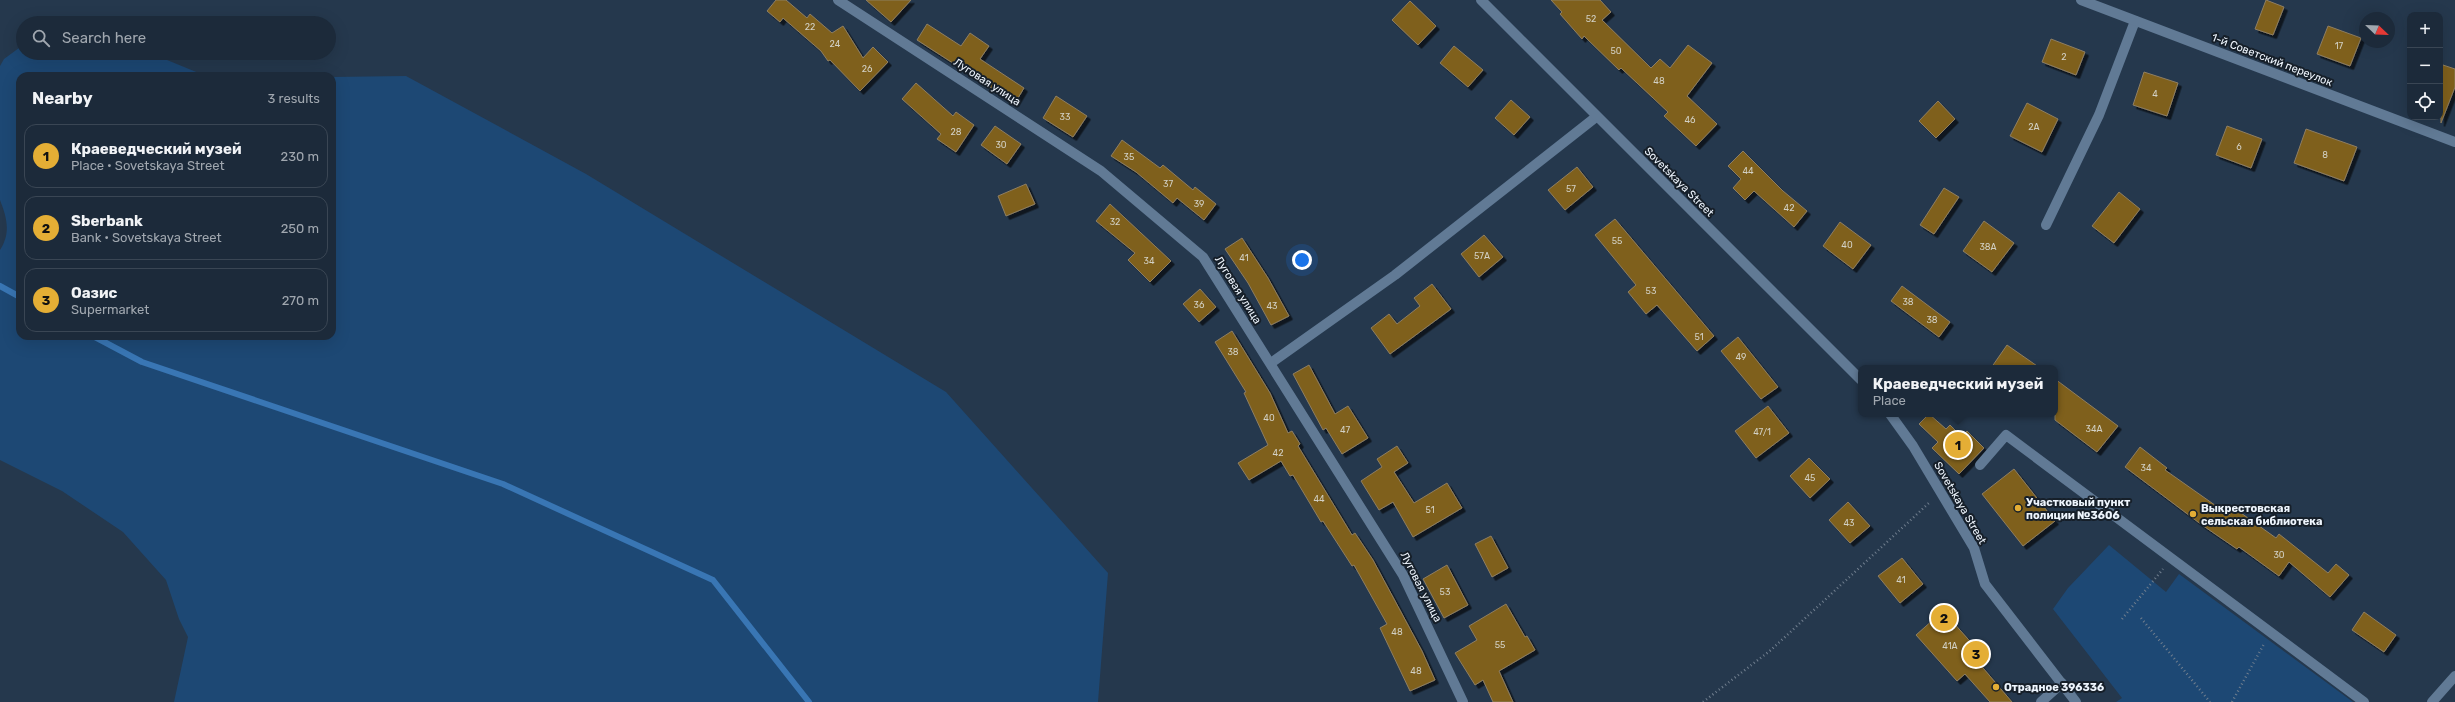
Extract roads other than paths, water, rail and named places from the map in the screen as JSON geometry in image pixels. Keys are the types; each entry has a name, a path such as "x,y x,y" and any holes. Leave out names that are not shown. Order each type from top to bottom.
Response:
{"street":[{"name":"Луговая улица","path":"838,0 1101,171 1203,257 1403,574 1463,702"},
{"name":"Sovetskaya Street","path":"1481,0 1596,117 1858,377"},
{"name":"1-й Советский переулок","path":"2081,0 2092,2 2135,21 2455,142"},
{"path":"2046,225 2099,115 2135,21"},
{"path":"1270,363 1395,275 1596,117"},
{"name":"Sovetskaya Street","path":"1892,417 1913,446 1974,548 1985,584 2076,702"},
{"path":"1980,465 2006,435 2364,702"},
{"path":"2432,702 2454,678"},
{"path":"2442,702 2454,678"},
{"path":"2042,702 2062,683"}],"waterway":[{"path":"0,286 16,295"},
{"path":"101,340 142,362 503,484 713,580 809,702"}],"place":[{"name":"Краеведческий музей","path":"1958,445"},
{"name":"Участковый пункт полиции №3606","path":"2018,508"},
{"name":"Выкрестовская сельская библиотека","path":"2193,514"},
{"name":"Sberbank","path":"1944,618"},
{"name":"Оазис","path":"1976,654"},
{"name":"Отрадное 396336","path":"1996,687"}]}
